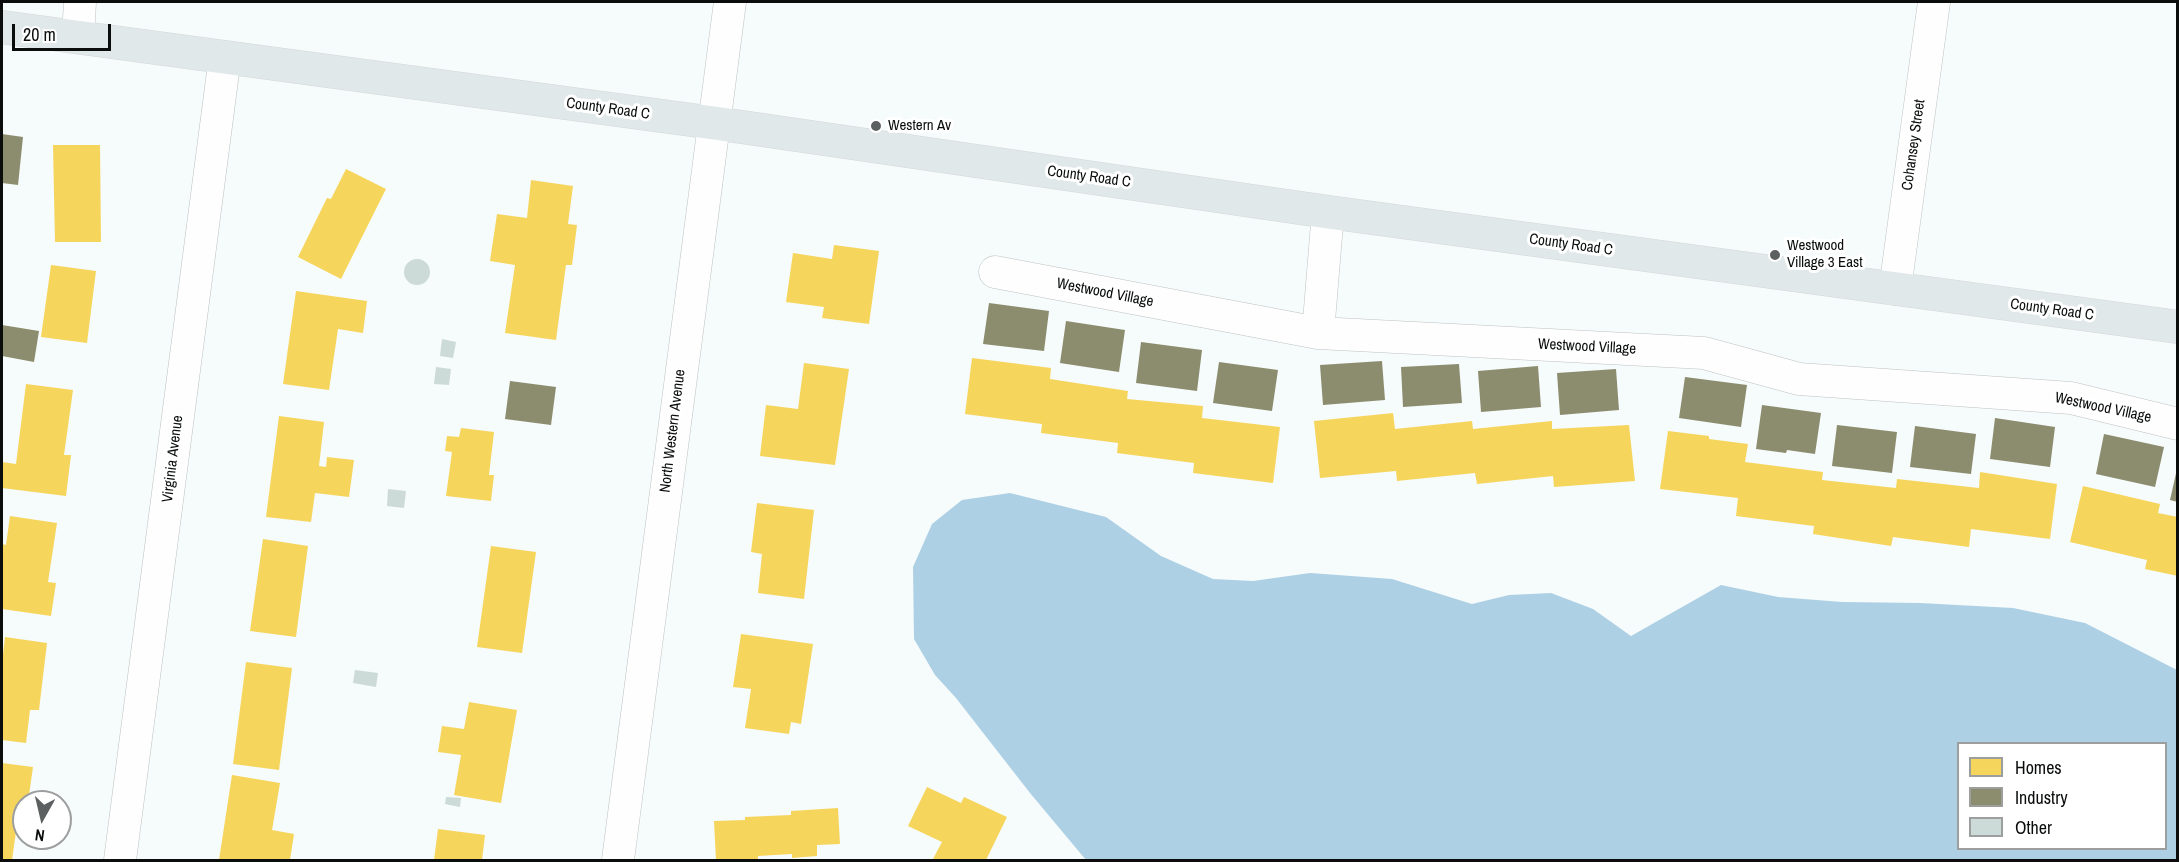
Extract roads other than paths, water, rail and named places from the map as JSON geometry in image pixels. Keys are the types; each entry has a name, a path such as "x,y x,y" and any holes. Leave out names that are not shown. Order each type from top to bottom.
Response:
{"main road":[{"name":"County Road C","path":"2,27 714,123 1328,212 2178,327"}],"street":[{"path":"78,37 80,2"},
{"name":"North Western Avenue","path":"618,861 730,2"},
{"name":"Cohansey Street","path":"1895,289 1934,2"},
{"name":"Virginia Avenue","path":"120,861 225,57"},
{"path":"1318,333 1328,212"},
{"name":"Westwood Village","path":"995,272 1318,333 1704,353 1798,379 2071,398 2178,424"}],"water":[{"path":"1010,493 1106,517 1161,556 1213,579 1253,581 1310,573 1392,579 1472,604 1509,595 1551,593 1593,609 1631,636 1721,585 1778,597 1842,602 2013,608 2085,623 2177,670 2177,860 1086,860 935,675 914,639 913,567 932,524 962,500"}],"place":[{"name":"Western Av","path":"876,126"},
{"name":"Westwood Village 3 East","path":"1775,255"}]}
